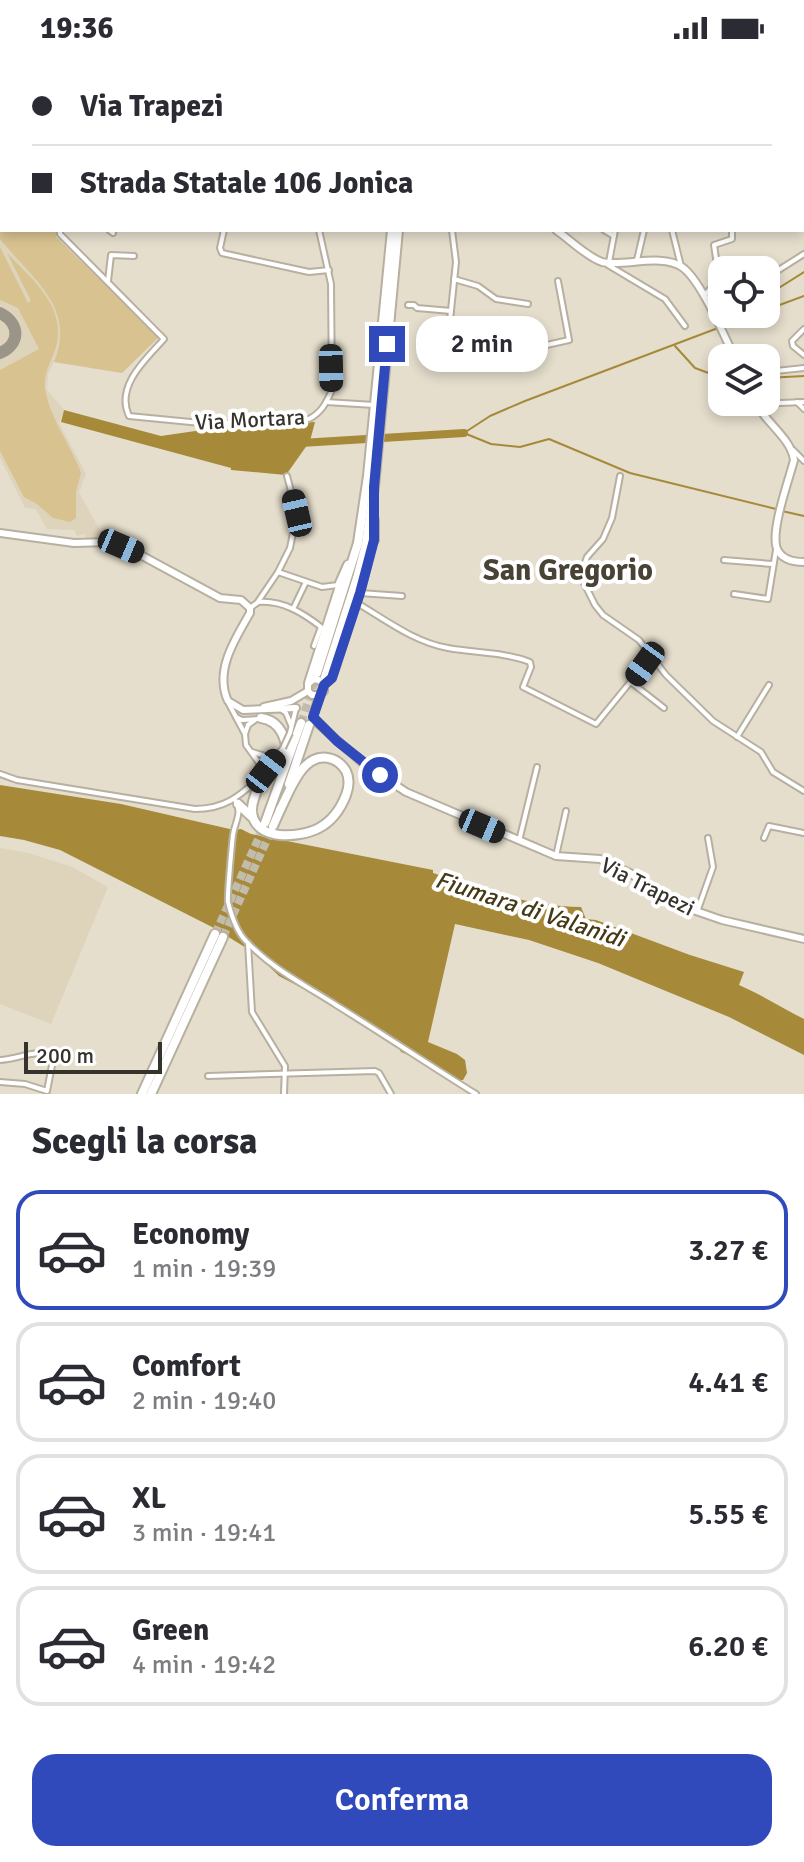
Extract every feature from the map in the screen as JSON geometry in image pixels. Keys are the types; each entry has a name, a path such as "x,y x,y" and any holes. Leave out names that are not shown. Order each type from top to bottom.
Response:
{"highway":[{"path":"322,678 358,543 371,476 395,232"},
{"path":"371,476 374,487 374,540"},
{"path":"322,678 357,578 366,544 374,487"},
{"path":"340,583 358,543"},
{"path":"261,718 277,725 286,746 276,810"},
{"path":"269,825 305,724"},
{"path":"263,774 252,805 256,824 266,831 285,835 307,833 334,816 344,800 349,783 344,768 327,758 309,763 276,810"},
{"path":"236,802 254,818"},
{"path":"142,1094 219,936 151,1094"}],"street":[{"path":"60,232 108,281"},
{"path":"224,232 222,253 309,272 329,270"},
{"name":"Via Mortara","path":"108,281 164,339 136,371 125,395 129,416 211,424 309,419 319,414 332,390 329,270 320,232"},
{"path":"452,232 456,262 448,364 453,366 569,340 558,281"},
{"path":"559,232 665,299 685,326"},
{"path":"637,260 644,232"},
{"path":"672,232 681,266 708,306"},
{"path":"703,297 719,278 714,245 732,239 732,232"},
{"path":"606,262 614,233"},
{"path":"780,269 804,254"},
{"path":"108,281 111,255 134,256"},
{"path":"606,262 637,260 681,266"},
{"path":"454,279 478,286 496,299 528,304"},
{"path":"408,305 451,311"},
{"path":"804,329 792,341 793,346 804,355"},
{"path":"780,371 804,368"},
{"path":"326,402 376,411"},
{"path":"780,402 804,402"},
{"path":"797,402 804,409"},
{"path":"766,416 804,461"},
{"path":"734,594 768,599 779,521 794,460 793,450"},
{"path":"245,734 228,701 224,669 250,608 257,603 278,572 290,548 297,513 287,476"},
{"path":"620,476 612,518 603,539 587,557 583,581 603,615 639,640 683,694 700,705 713,721 761,752 773,772 804,791"},
{"path":"0,533 74,543 109,542 137,553 220,598 241,600 250,608"},
{"path":"0,774 17,780 195,809 236,802 282,750 301,696 316,679 332,678 374,540"},
{"path":"777,548 783,557 804,562"},
{"path":"724,560 772,564"},
{"path":"278,572 322,587 334,601"},
{"path":"293,609 306,582"},
{"path":"322,678 324,691 314,696 308,688 310,671 340,583"},
{"path":"322,587 334,587 340,583"},
{"path":"360,593 402,596"},
{"path":"257,603 268,602 293,609 321,627 314,646"},
{"path":"357,603 419,640 447,648 530,662 523,687 596,724 645,664"},
{"path":"632,683 664,708"},
{"path":"737,737 769,685"},
{"name":"Via Trapezi","path":"319,695 314,720 374,771 406,792 556,856 600,859 640,879 670,902 697,912 804,939"},
{"path":"253,710 301,696"},
{"path":"228,701 237,708 253,710 296,708"},
{"path":"291,701 296,708"},
{"path":"282,710 286,713 291,730"},
{"path":"232,711 242,720 261,718"},
{"path":"261,718 250,723 245,743 263,774"},
{"path":"250,751 269,757 282,750"},
{"path":"519,841 537,767"},
{"path":"236,802 239,815 232,839 228,901 247,945 288,977 476,1094"},
{"path":"556,856 566,811"},
{"path":"764,838 769,826 804,833"},
{"path":"697,912 713,867 708,838"},
{"path":"247,945 252,1012 286,1072 284,1094"},
{"path":"0,1060 27,1054 52,1054 54,1059 47,1091 25,1084 0,1082"},
{"path":"208,1076 375,1071 391,1094"}],"shaded area":[{"path":"0,232 56,232 56,237 159,337 122,373 54,362 48,374 47,390 64,410 59,423 86,474 79,492 104,538 87,539 84,534 77,536 74,530 47,529 36,509 25,508 0,458"},
{"path":"0,232 56,232 56,237 159,337 122,373 54,362 60,343 60,325 55,309 37,281 0,239"},
{"path":"0,247 28,303 31,301 7,253 45,295 56,319 56,347 45,388 51,411 81,473 76,492 76,518 70,522 53,518 24,497 0,451 0,370 39,349 18,308 0,300"},
{"path":"0,848 29,853 72,867 108,887 51,1024 0,1004"}],"water":[{"path":"64,410 161,436 209,429 315,422 310,441 286,475 231,470 61,422"},
{"name":"Fiumara di Valanidi","path":"0,785 121,804 234,830 241,829 251,834 433,870 433,873 524,900 581,907 586,919 744,972 739,985 804,1019 804,1055 729,1017 598,963 529,940 455,924 428,1042 465,1060 467,1073 463,1080 457,1080 401,1052 398,1046 279,976 256,954 214,928 60,850 0,836"}],"waterway":[{"path":"780,287 804,272"},
{"path":"780,305 804,296"},
{"path":"464,433 490,416 525,401 718,328"},
{"path":"675,346 695,368 708,373"},
{"path":"780,377 804,376"},
{"path":"464,433 491,444 520,447 549,439 630,473 776,509"},
{"path":"301,443 464,433"},
{"path":"782,511 804,516"}],"taxiway":[{"path":"0,313 11,322 15,333 12,344 0,353"}],"tunnel":[{"path":"301,723 317,674"},
{"path":"215,934 265,824"},
{"path":"223,937 272,829"}],"district":[{"name":"San Gregorio","path":"568,570"}],"route":[{"path":"380,775 337,741 313,717 319,695 332,678 374,540 374,487 387,344"}]}
